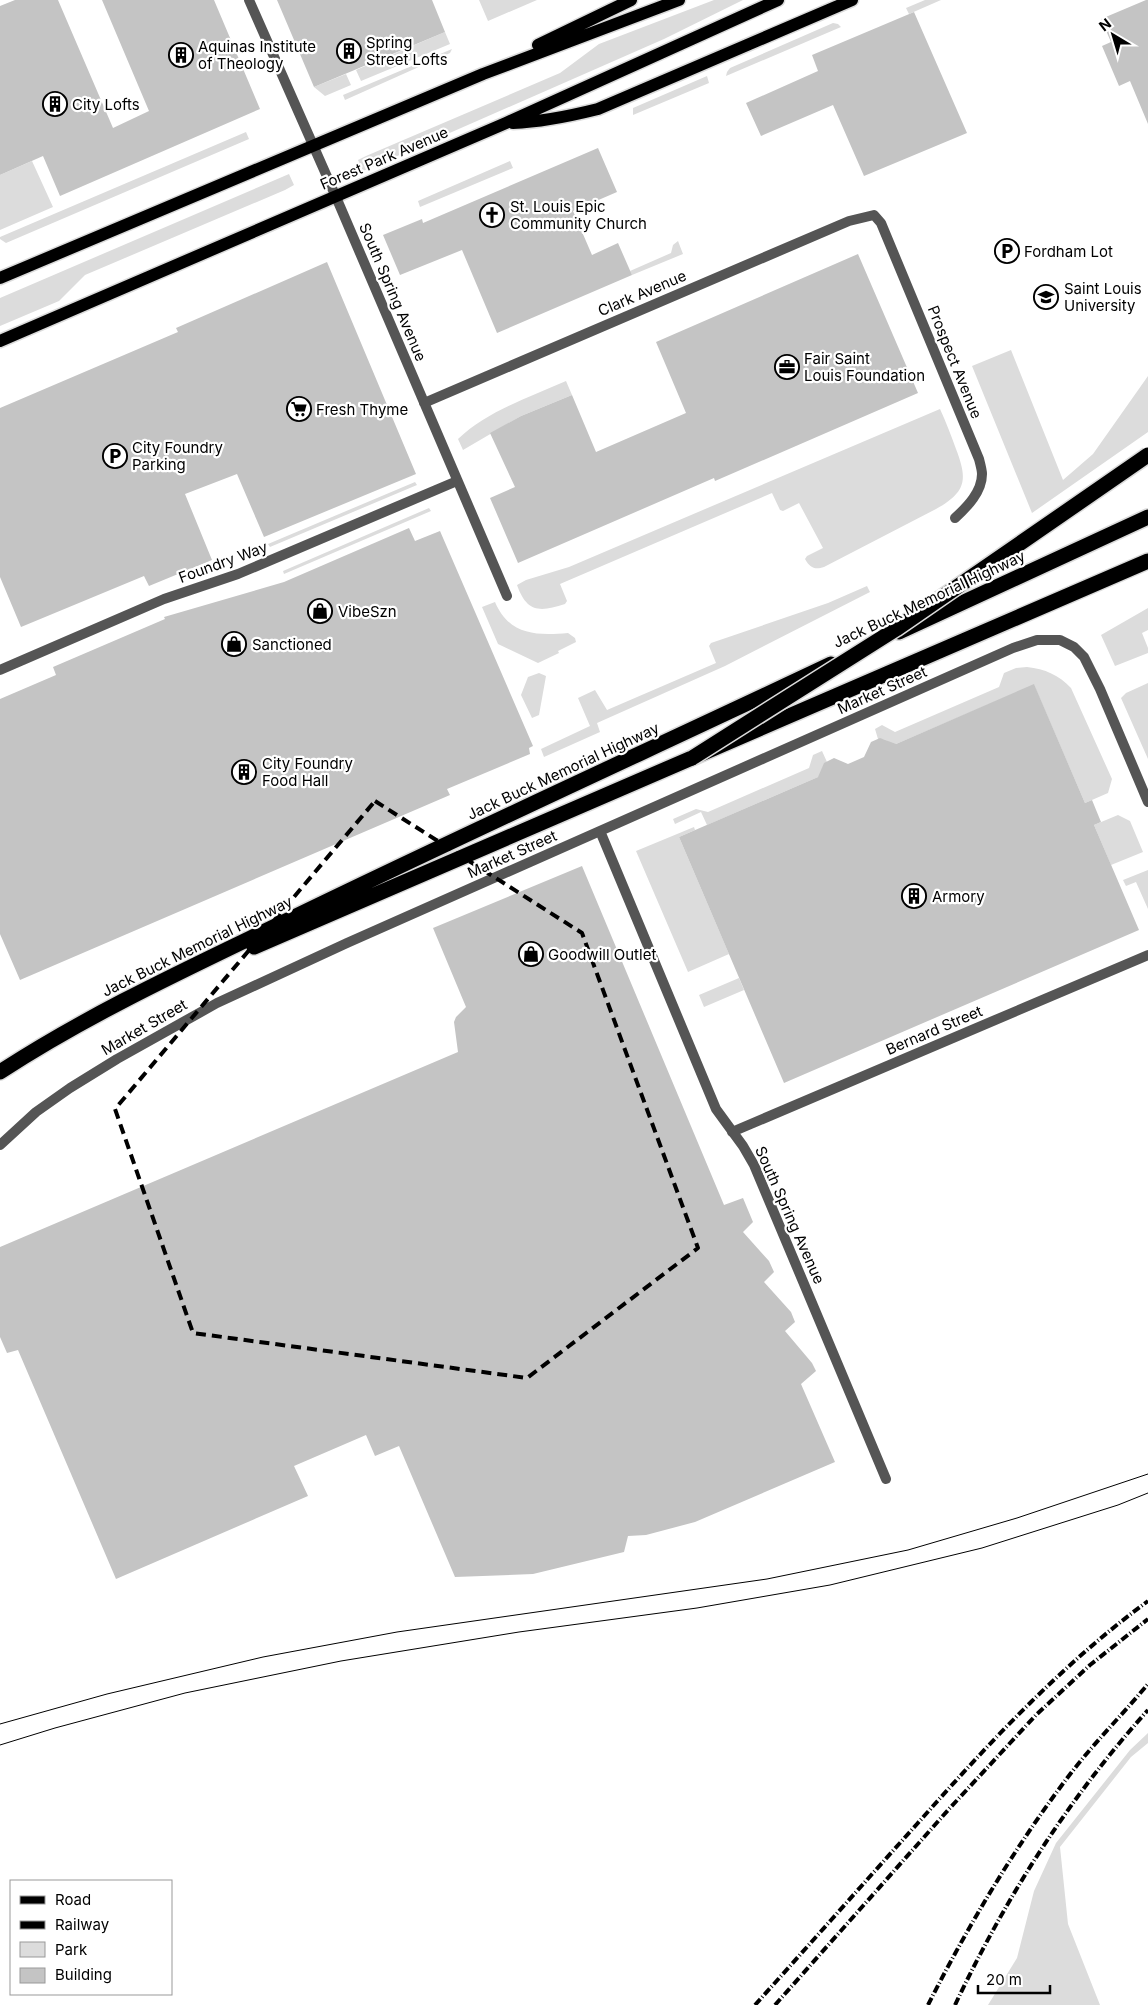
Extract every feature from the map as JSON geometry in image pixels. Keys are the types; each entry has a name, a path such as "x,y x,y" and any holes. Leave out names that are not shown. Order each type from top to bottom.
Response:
{"highway":[{"path":"692,758 896,629 1148,455"},
{"name":"Jack Buck Memorial Highway","path":"0,1072 92,1018 336,897 1148,517"},
{"path":"1131,524 1148,523"},
{"name":"Jack Buck Memorial Highway","path":"0,1078 93,1025 173,985 254,948 1148,561"}],"main road":[{"path":"483,74 631,0"},
{"path":"0,278 483,74 680,0"},
{"name":"Forest Park Avenue","path":"0,341 506,123 778,0"},
{"path":"506,123 534,122 598,109 852,0"}],"street":[{"name":"South Spring Avenue","path":"250,0 507,596"},
{"name":"Clark Avenue","path":"424,403 849,221 874,215"},
{"name":"Prospect Avenue","path":"874,215 882,224 978,459 982,474 978,488 969,505 955,518"},
{"name":"Foundry Way","path":"0,670 164,600 266,563 457,481"},
{"name":"Market Street","path":"0,1145 36,1112 117,1059 201,1012 284,971 1013,648 1038,640 1060,640 1074,647 1084,657 1091,669 1148,802"},
{"name":"South Spring Avenue","path":"600,831 716,1109 744,1146 754,1165 886,1479"},
{"name":"Bernard Street","path":"732,1132 1148,955"}],"highlighted area":[{"path":"375,801 582,933 698,1248 527,1378 193,1333 115,1109"}],"green space":[{"path":"479,0 537,0 488,21"},
{"path":"714,0 743,0 664,39 363,171 358,160 366,156 560,73 599,44"},
{"path":"925,0 941,0 909,14 906,8"},
{"path":"833,23 841,27 726,76 730,68"},
{"path":"445,32 450,44 361,81 356,70"},
{"path":"452,49 450,53 345,100 343,95"},
{"path":"346,74 351,85 325,96 314,87"},
{"path":"707,76 709,83 633,115 633,108"},
{"path":"246,132 249,139 6,243 0,239 0,237"},
{"path":"32,161 53,207 0,230 0,175"},
{"path":"510,161 513,168 420,207 418,201"},
{"path":"289,174 294,185 285,190 85,275 59,301 0,326 0,298"},
{"path":"678,241 683,254 632,275 630,271 671,253 673,245"},
{"path":"1011,350 1063,480 1093,454 1148,376 1148,432 1032,513 972,366"},
{"path":"566,381 572,395 521,416 463,450 458,439 482,420"},
{"path":"940,409 960,460 963,477 959,491 936,509 824,567 813,567 805,559 807,556 823,548 799,503 783,511 780,510 772,493 560,584 567,601 565,604 541,609 535,608 525,601 517,585 526,580 569,567"},
{"path":"415,482 417,485 270,547 268,544"},
{"path":"429,508 431,511 284,574 283,571"},
{"path":"867,586 870,592 725,666 597,723 600,732 544,757 541,749 590,726 578,698 595,690 607,710 716,663 709,646 711,643 828,603"},
{"path":"495,602 501,613 516,627 535,633 568,633 575,638 576,642 538,663 498,644 482,607"},
{"path":"1148,608 1148,630 1142,633 1148,653 1115,666 1101,635"},
{"path":"1027,667 1051,673 1071,688 1112,779 1108,793 1085,803 1034,685 889,747 886,740 878,739 875,729 882,725 895,732 999,687 1004,673 1016,668"},
{"path":"539,673 546,676 539,715 532,718 521,695 528,677"},
{"path":"1148,683 1148,759 1121,698 1126,693"},
{"path":"822,751 827,762 822,768 825,774 707,825 701,812 675,824 673,819 696,809 708,812 809,768 813,755"},
{"path":"1118,815 1130,821 1143,852 1111,865 1094,825"},
{"path":"694,827 695,830 679,837 729,954 688,972 636,851"},
{"path":"1148,870 1148,909 1136,882 1126,886 1123,880"},
{"path":"739,978 744,990 704,1007 699,995"},
{"path":"1148,1733 1148,1743 1131,1757 1060,1847 1068,1924 1100,2005 988,2005 1017,1958 1034,1891 1056,1843 1130,1750"}],"building":[{"path":"15,0 58,0 113,128 149,111 102,0 214,0 260,109 60,196 43,156 0,175 0,6"},
{"name":"Spring Street Lofts","path":"277,0 432,0 445,32 314,87"},
{"path":"1148,0 1148,124 1130,81 1119,86 1102,46 1111,42 1101,19"},
{"path":"914,12 967,133 864,176 833,105 761,136 746,103 818,71 812,55"},
{"path":"598,148 617,192 573,211 592,255 618,243 632,275 497,333 462,250 400,275 383,235 422,219 423,223"},
{"name":"Fair Saint Louis Foundation","path":"858,254 918,393 715,481 714,478 518,563 490,498 515,487 490,433 521,416 572,395 596,452 686,413 656,342"},
{"path":"327,262 416,474 264,537 237,474 185,494 212,560 149,586 144,576 21,627 0,577 0,408 178,332 176,328"},
{"name":"City Foundry Food Hall","path":"409,528 415,541 440,531 533,746 529,748 530,754 447,789 450,795 20,980 0,934 0,699 56,675 53,667 165,619 164,617 284,582"},
{"name":"Armory","path":"1034,684 1085,803 1092,800 1101,822 1094,825 1139,930 784,1083 679,837 818,777 824,763 834,758 848,764 864,757 871,742 880,738 896,744"},
{"path":"582,866 724,1205 743,1198 753,1222 743,1232 769,1261 774,1272 764,1282 791,1312 795,1322 785,1331 812,1363 816,1371 801,1384 835,1462 695,1522 646,1535 628,1536 624,1552 533,1574 455,1577 399,1446 375,1456 366,1435 294,1466 308,1496 116,1579 18,1350 7,1353 0,1337 0,1247 458,1052 454,1022 456,1017 466,1007 433,928"}],"tram line":[{"path":"0,1724 107,1694 263,1657 397,1632 767,1579 908,1550 1017,1518 1148,1474"},
{"path":"0,1745 185,1693 341,1661 519,1632 697,1608 830,1585 982,1548 1118,1505 1148,1493"}],"railway":[{"path":"755,2005 944,1794 1026,1706 1085,1652 1148,1601"},
{"path":"775,2005 949,1809 1036,1715 1090,1665 1148,1619"},
{"path":"928,2005 977,1915 1031,1828 1080,1762 1148,1684"},
{"path":"955,2005 995,1926 1041,1850 1091,1778 1148,1710"}],"place":[{"name":"Spring Street Lofts","path":"349,51"},
{"name":"Aquinas Institute of Theology","path":"181,55"},
{"name":"City Lofts","path":"55,104"},
{"name":"St. Louis Epic Community Church","path":"492,215"},
{"name":"Fordham Lot","path":"1007,251"},
{"name":"Saint Louis University","path":"1046,297"},
{"name":"Fair Saint Louis Foundation","path":"787,367"},
{"name":"Fresh Thyme","path":"299,409"},
{"name":"City Foundry Parking","path":"115,456"},
{"name":"VibeSzn","path":"320,611"},
{"name":"Sanctioned","path":"234,644"},
{"name":"City Foundry Food Hall","path":"244,772"},
{"name":"Armory","path":"914,896"},
{"name":"Goodwill Outlet","path":"531,954"}]}
